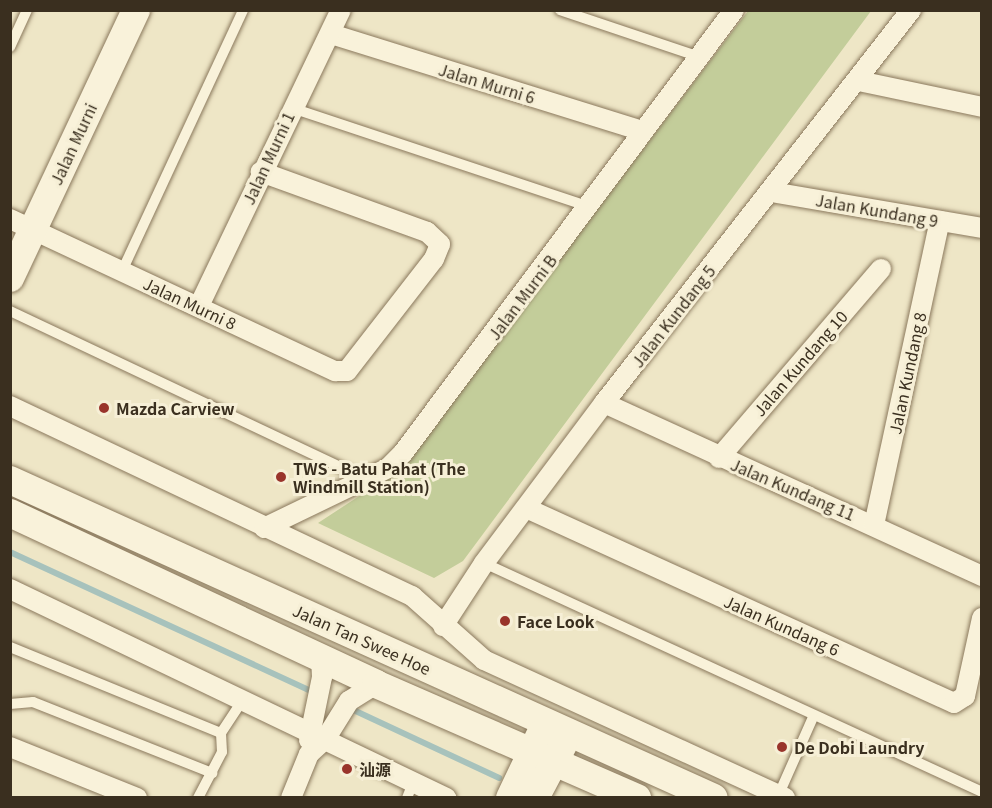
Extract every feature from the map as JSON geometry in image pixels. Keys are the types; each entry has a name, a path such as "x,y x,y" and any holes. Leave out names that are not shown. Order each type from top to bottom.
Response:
{"main road":[{"name":"Jalan Murni","path":"10,278 22,225 136,10"},
{"name":"Jalan Tan Swee Hoe","path":"10,480 714,798"},
{"name":"Jalan Tan Swee Hoe","path":"10,513 376,684 624,792"},
{"path":"535,798 543,757 545,722"},
{"path":"487,733 504,763 505,798"},
{"path":"510,798 543,757 571,733"},
{"path":"543,798 563,785 624,792"}],"street":[{"name":"Jalan Murni 1","path":"199,306 291,108 332,34 341,10"},
{"name":"Jalan Murni B","path":"264,528 367,480 388,468 403,453 591,207 643,131 734,10"},
{"name":"Jalan Kundang 5","path":"443,626 484,563 604,403 859,81 910,10"},
{"name":"Jalan Murni 6","path":"332,34 643,131"},
{"path":"859,81 981,107"},
{"name":"Jalan Murni 8","path":"22,225 335,371 347,371 434,259 440,243 427,232 261,172"},
{"name":"Jalan Kundang 9","path":"772,192 981,228"},
{"name":"Jalan Kundang 8","path":"874,525 940,221"},
{"name":"Jalan Kundang 10","path":"719,458 881,269"},
{"name":"Jalan Kundang 11","path":"604,403 719,458 874,525 981,576"},
{"path":"10,406 412,596 443,626 484,660 782,796"},
{"name":"Jalan Kundang 6","path":"526,508 954,703 965,696 981,618"},
{"path":"10,589 308,728 410,789 447,798"},
{"path":"291,798 309,754 308,728 321,686 321,657"},
{"path":"309,754 326,738 348,701 376,684"},
{"path":"13,747 136,798"}],"lane":[{"path":"10,47 27,10"},
{"path":"122,271 243,10"},
{"path":"560,10 700,57"},
{"path":"291,108 591,207"},
{"path":"10,311 367,480"},
{"path":"484,563 981,792"},
{"path":"10,647 221,733"},
{"path":"198,798 222,752 221,733 244,697"},
{"path":"10,704 33,702 212,773"},
{"path":"782,796 814,715"}],"green space":[{"path":"748,11 871,11 463,561 434,578 318,523 399,470"}],"waterway":[{"path":"10,552 311,691"},
{"path":"347,707 499,778"}],"place":[{"name":"Mazda Carview","path":"104,408"},
{"name":"TWS - Batu Pahat (The Windmill Station)","path":"281,477"},
{"name":"Face Look","path":"505,621"},
{"name":"De Dobi Laundry","path":"782,747"},
{"name":"汕源","path":"347,769"}]}
